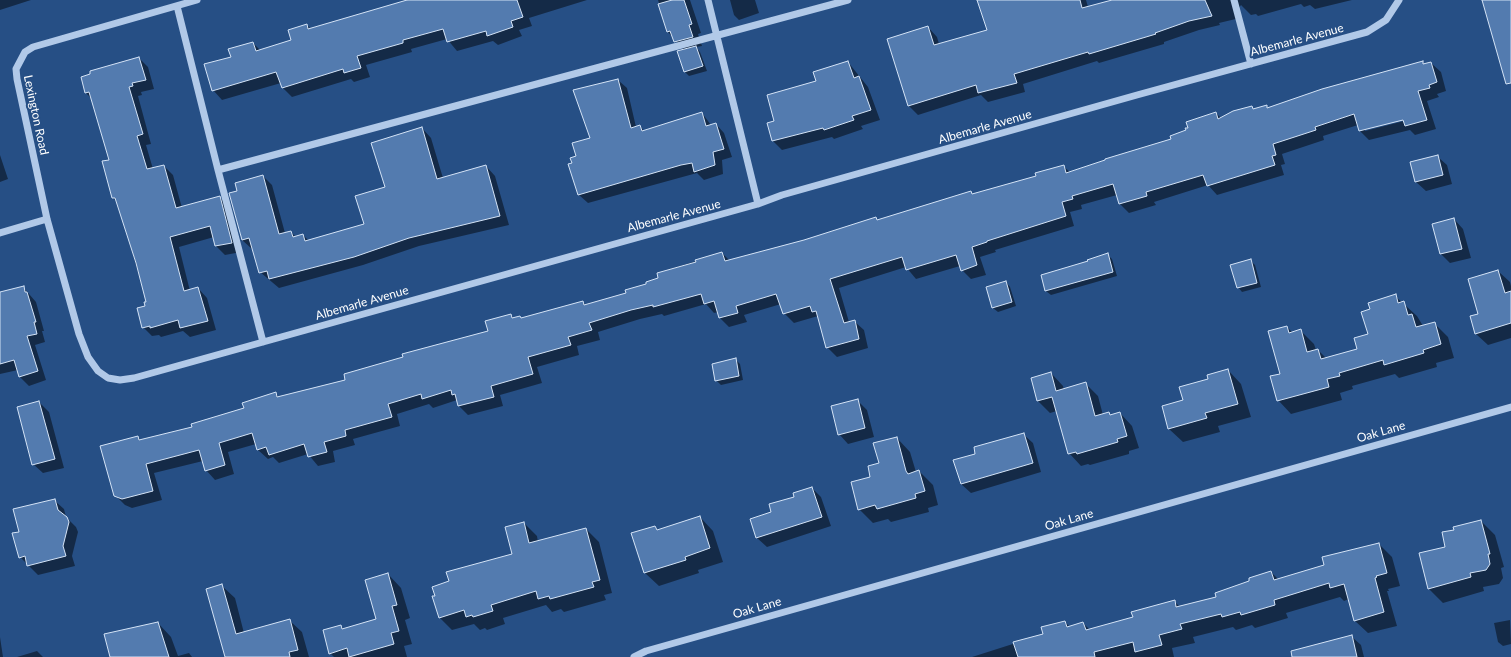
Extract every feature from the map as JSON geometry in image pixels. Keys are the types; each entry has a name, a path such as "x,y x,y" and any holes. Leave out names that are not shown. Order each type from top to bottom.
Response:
{"street":[{"name":"Lexington Road","path":"47,218 16,80 16,69 25,52 33,46 197,0"},
{"path":"708,0 758,204"},
{"path":"218,170 848,0"},
{"path":"1234,0 1251,64"},
{"name":"Albemarle Avenue","path":"47,218 79,334 88,357 98,370 108,378 134,378 1367,32 1386,20 1399,0"},
{"path":"177,6 263,342"},
{"path":"0,233 47,218"},
{"name":"Oak Lane","path":"634,657 653,649 1511,407"}],"building":[{"path":"407,0 517,0 523,17 511,21 513,27 487,36 486,31 447,42 443,29 403,40 403,43 357,56 361,68 344,73 343,69 282,88 276,72 212,91 204,64 231,57 228,49 253,42 256,51 291,40 288,30 307,24 308,29"},
{"path":"672,0 684,0 692,24 689,25 693,37 674,42 670,31 667,32 658,4"},
{"path":"977,0 1080,0 1082,8 1112,0 1205,0 1212,16 1189,21 1155,33 1156,34 1089,54 1088,52 1014,74 1017,83 978,93 976,85 908,106 887,39 928,26 934,45 987,30"},
{"path":"1482,0 1511,0 1511,83 1506,84"},
{"path":"696,46 703,66 684,72 677,51"},
{"path":"139,57 146,80 132,83 133,86 129,87 143,134 137,136 147,169 164,165 176,208 220,196 232,243 215,246 210,226 170,237 184,291 198,287 208,321 180,328 178,320 150,328 150,326 142,328 137,308 145,306 144,302 146,302 136,263 115,198 112,198 102,161 109,160 89,92 85,93 81,77 90,74 90,71"},
{"path":"848,61 854,78 859,76 871,110 852,116 854,120 824,130 823,128 772,141 767,123 774,121 767,95 816,81 813,72"},
{"path":"1423,61 1423,64 1431,62 1437,82 1429,85 1430,88 1418,91 1427,120 1405,126 1403,120 1359,131 1354,114 1315,127 1316,130 1273,144 1276,155 1272,156 1275,165 1207,186 1203,175 1146,192 1147,196 1119,204 1113,184 1072,196 1073,199 1062,202 1066,216 972,247 977,265 961,271 956,255 906,270 902,257 830,279 844,323 855,320 859,339 826,348 816,311 812,312 810,306 783,314 776,294 736,306 738,313 719,318 714,301 704,304 701,294 653,307 653,305 631,310 589,323 592,330 568,337 571,345 528,357 533,374 491,386 494,397 458,406 455,394 452,395 451,390 422,399 421,394 388,404 392,417 345,430 346,436 324,442 327,452 308,457 304,444 269,455 266,447 257,450 252,433 219,443 225,465 205,471 199,450 146,464 153,491 122,499 114,496 100,446 138,436 139,440 192,427 191,424 244,408 242,403 276,392 277,397 345,380 344,374 403,357 402,354 488,331 485,321 511,314 512,318 520,316 521,318 583,301 584,305 626,293 625,290 646,284 646,282 658,278 657,273 696,262 695,260 722,252 725,261 804,240 876,217 877,220 971,191 972,194 1036,176 1035,173 1064,165 1066,173 1105,159 1171,139 1170,136 1186,130 1185,128 1188,128 1186,122 1216,112 1218,119 1233,111 1252,106 1253,109 1267,105 1267,108 1322,89"},
{"path":"618,79 631,128 640,125 642,131 702,112 706,126 716,123 724,149 713,152 715,165 694,172 692,163 681,165 578,195 568,164 572,163 570,158 576,156 572,143 590,138 573,90"},
{"path":"422,127 437,179 486,165 500,216 409,238 354,257 269,279 267,271 259,273 249,238 242,240 229,193 237,191 235,183 263,175 279,234 291,231 293,237 303,234 305,241 364,224 355,196 385,187 371,143"},
{"path":"1438,155 1443,175 1415,182 1410,162"},
{"path":"1454,218 1462,249 1440,254 1432,224"},
{"path":"1108,253 1113,272 1045,291 1041,275 1088,261 1087,260"},
{"path":"1251,259 1257,283 1237,288 1230,265"},
{"path":"1498,270 1505,293 1511,291 1511,323 1475,334 1470,316 1478,314 1468,279"},
{"path":"1006,281 1012,302 992,308 986,287"},
{"path":"24,286 36,322 34,322 37,334 27,336 38,371 19,377 14,360 0,364 0,292"},
{"path":"1396,294 1398,303 1404,301 1408,315 1412,314 1416,327 1435,322 1441,344 1423,350 1424,353 1384,365 1383,360 1339,373 1340,376 1327,379 1329,387 1277,401 1270,376 1280,374 1268,331 1287,326 1289,333 1301,329 1307,352 1318,349 1321,359 1357,349 1354,338 1368,334 1361,312 1370,309 1368,303"},
{"path":"736,358 739,376 715,381 712,364"},
{"path":"1228,369 1238,404 1205,413 1207,418 1168,429 1162,406 1183,400 1179,387 1208,379 1207,375"},
{"path":"1051,372 1056,391 1086,382 1095,416 1109,412 1110,415 1120,412 1127,436 1117,439 1118,442 1077,454 1076,452 1068,454 1052,397 1037,401 1031,378"},
{"path":"858,399 865,428 838,435 831,406"},
{"path":"39,401 55,459 32,465 17,407"},
{"path":"1024,433 1033,463 961,484 953,460 975,454 974,447"},
{"path":"897,437 906,471 908,474 919,470 925,491 915,494 916,498 877,509 875,505 858,510 851,482 870,477 868,466 879,463 873,443"},
{"path":"812,487 822,517 756,538 750,519 771,512 769,504 794,497 793,493"},
{"path":"55,499 58,510 67,517 69,522 63,546 66,556 27,566 25,556 19,558 12,533 19,532 13,509"},
{"path":"700,516 710,548 685,557 686,560 644,573 631,533 655,526 657,530"},
{"path":"1481,520 1490,554 1488,554 1490,564 1486,570 1470,573 1471,577 1428,589 1419,553 1445,547 1442,532 1454,530 1453,527"},
{"path":"524,522 529,543 586,528 600,580 592,582 594,587 550,599 549,596 538,599 536,591 491,605 493,611 473,617 472,615 466,617 464,610 439,618 432,596 435,596 432,587 449,581 446,572 512,554 505,527"},
{"path":"1379,543 1387,573 1376,576 1377,577 1375,578 1384,612 1354,621 1344,584 1330,588 1329,583 1274,600 1275,605 1241,615 1240,612 1222,617 1221,614 1180,624 1182,629 1159,635 1162,645 1135,652 1133,642 1094,652 1095,657 1018,657 1013,642 1043,634 1041,627 1065,621 1067,627 1083,622 1086,630 1133,617 1131,612 1175,600 1176,607 1216,597 1215,593 1249,581 1249,578 1271,571 1274,580 1324,565 1322,557"},
{"path":"388,573 397,605 392,606 399,631 391,633 394,644 349,657 347,648 329,654 323,630 341,625 342,629 376,619 365,580"},
{"path":"222,584 236,634 290,619 298,650 289,652 290,657 225,657 206,589"},
{"path":"158,622 169,657 110,657 104,634"},
{"path":"1352,635 1357,657 1292,657 1291,651"}]}
